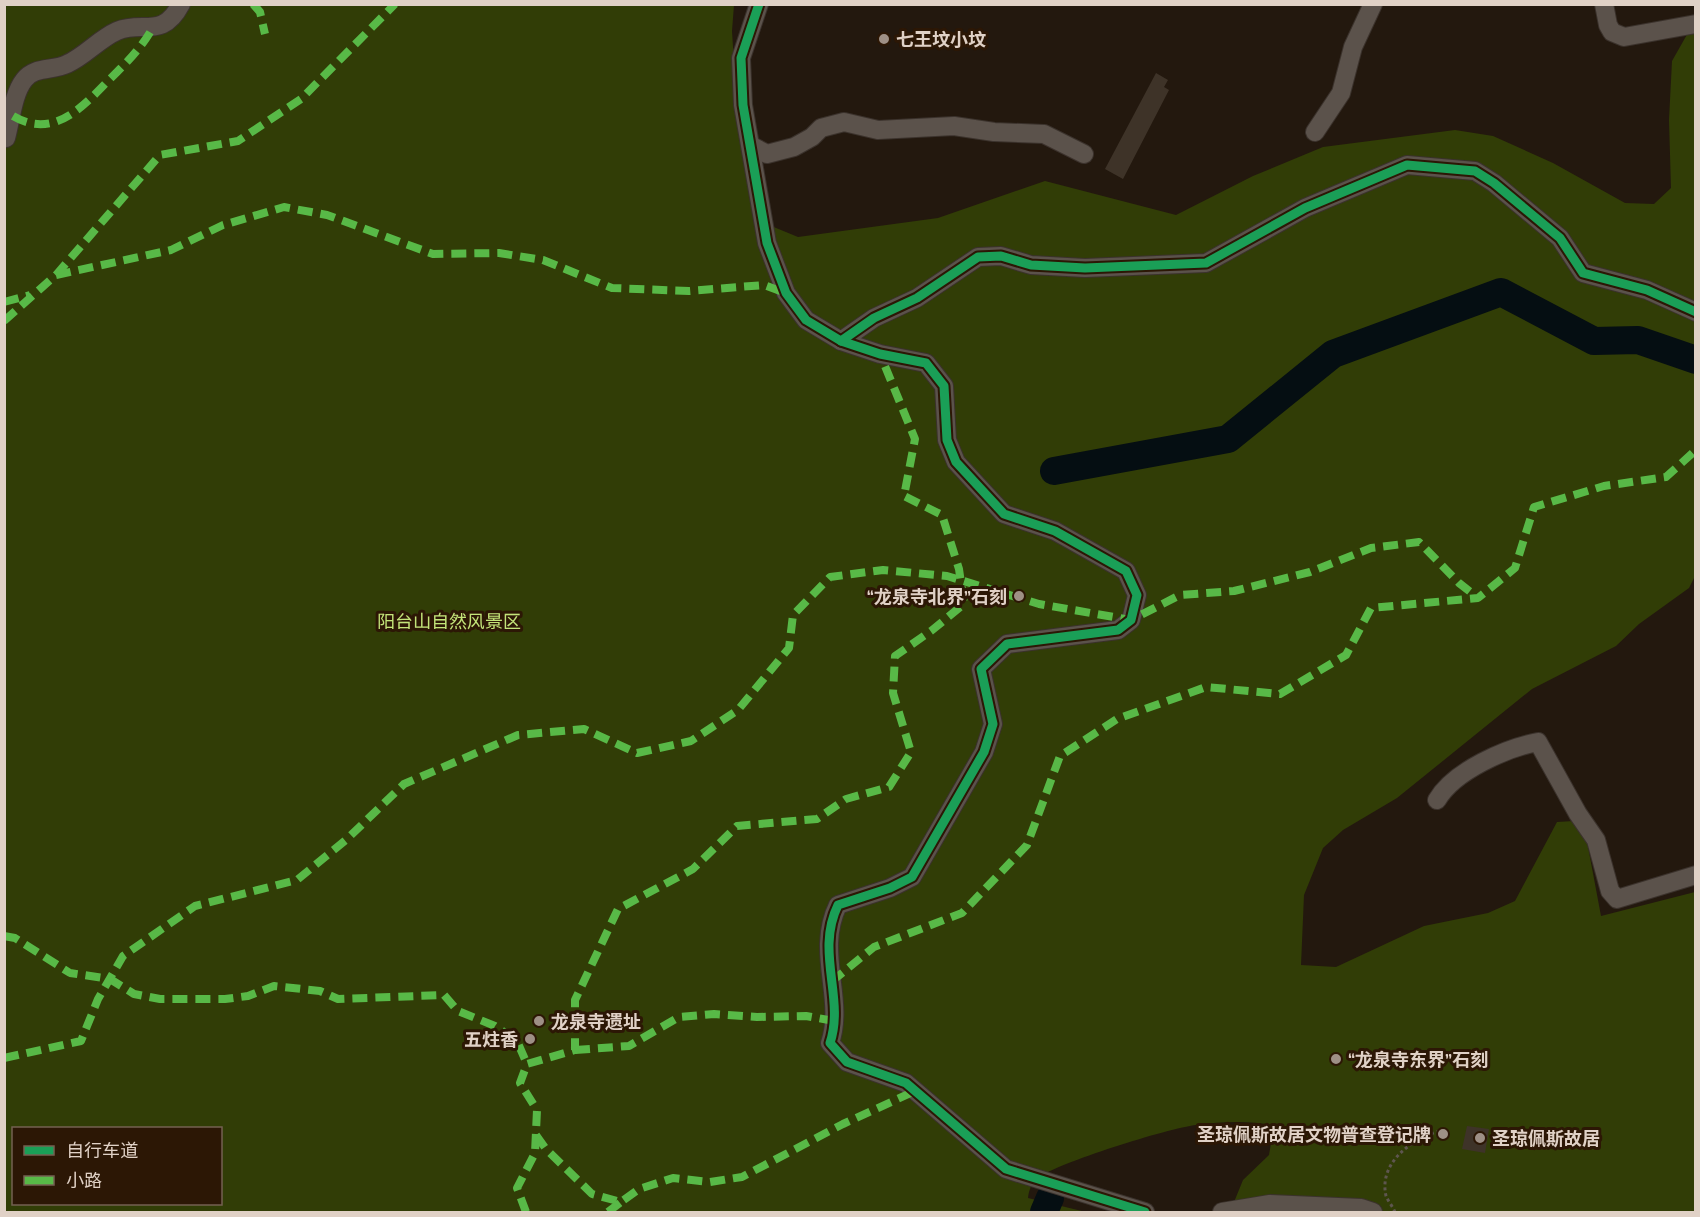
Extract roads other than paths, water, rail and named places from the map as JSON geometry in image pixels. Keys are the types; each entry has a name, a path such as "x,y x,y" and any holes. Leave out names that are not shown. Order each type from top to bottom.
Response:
{"street":[{"path":"6,138 19,90 25,78 37,70 66,64 117,32 130,28 152,29 164,23 182,4"},
{"path":"759,4 741,58 743,105 752,146 767,243 786,293 806,320 842,342 880,354 926,363 944,386 947,440 956,462 1004,514 1055,531 1126,571 1137,595 1131,620 1119,630 1006,644 981,669 993,724 984,752 912,877 890,888 838,905 829,923 828,954 835,1028 830,1043 847,1062 906,1083 1006,1169 1145,1212"},
{"path":"1315,132 1341,93 1353,47 1373,4"},
{"path":"1604,4 1612,32 1624,37 1695,24"},
{"path":"752,146 767,154 812,137 821,128 843,122 878,130 954,126 994,132 1044,134 1084,154"},
{"path":"842,342 874,318 917,298 978,257 1001,256 1031,265 1085,268 1206,263 1305,208 1407,165 1475,171 1494,183 1560,238 1583,273 1647,290 1695,312"},
{"path":"1437,800 1444,789 1458,776 1519,746 1538,742 1578,814 1596,840 1610,891 1617,899 1695,874"},
{"path":"1222,1212 1270,1204 1361,1208 1373,1212"}],"waterway":[{"path":"1054,471 1228,439 1333,354 1501,292 1594,341 1638,340 1696,360"},
{"path":"1044,1212 1050,1198"}],"place":[{"name":"七王坟小坟","path":"884,39"},
{"name":"“龙泉寺北界”石刻","path":"1019,596"},
{"name":"龙泉寺遗址","path":"539,1021"},
{"name":"五炷香","path":"530,1039"},
{"name":"“龙泉寺东界”石刻","path":"1336,1059"},
{"name":"圣琼佩斯故居文物普查登记牌","path":"1443,1134"},
{"name":"圣琼佩斯故居","path":"1480,1138"}],"park label":[{"name":"阳台山自然风景区","path":"449,621"}]}
